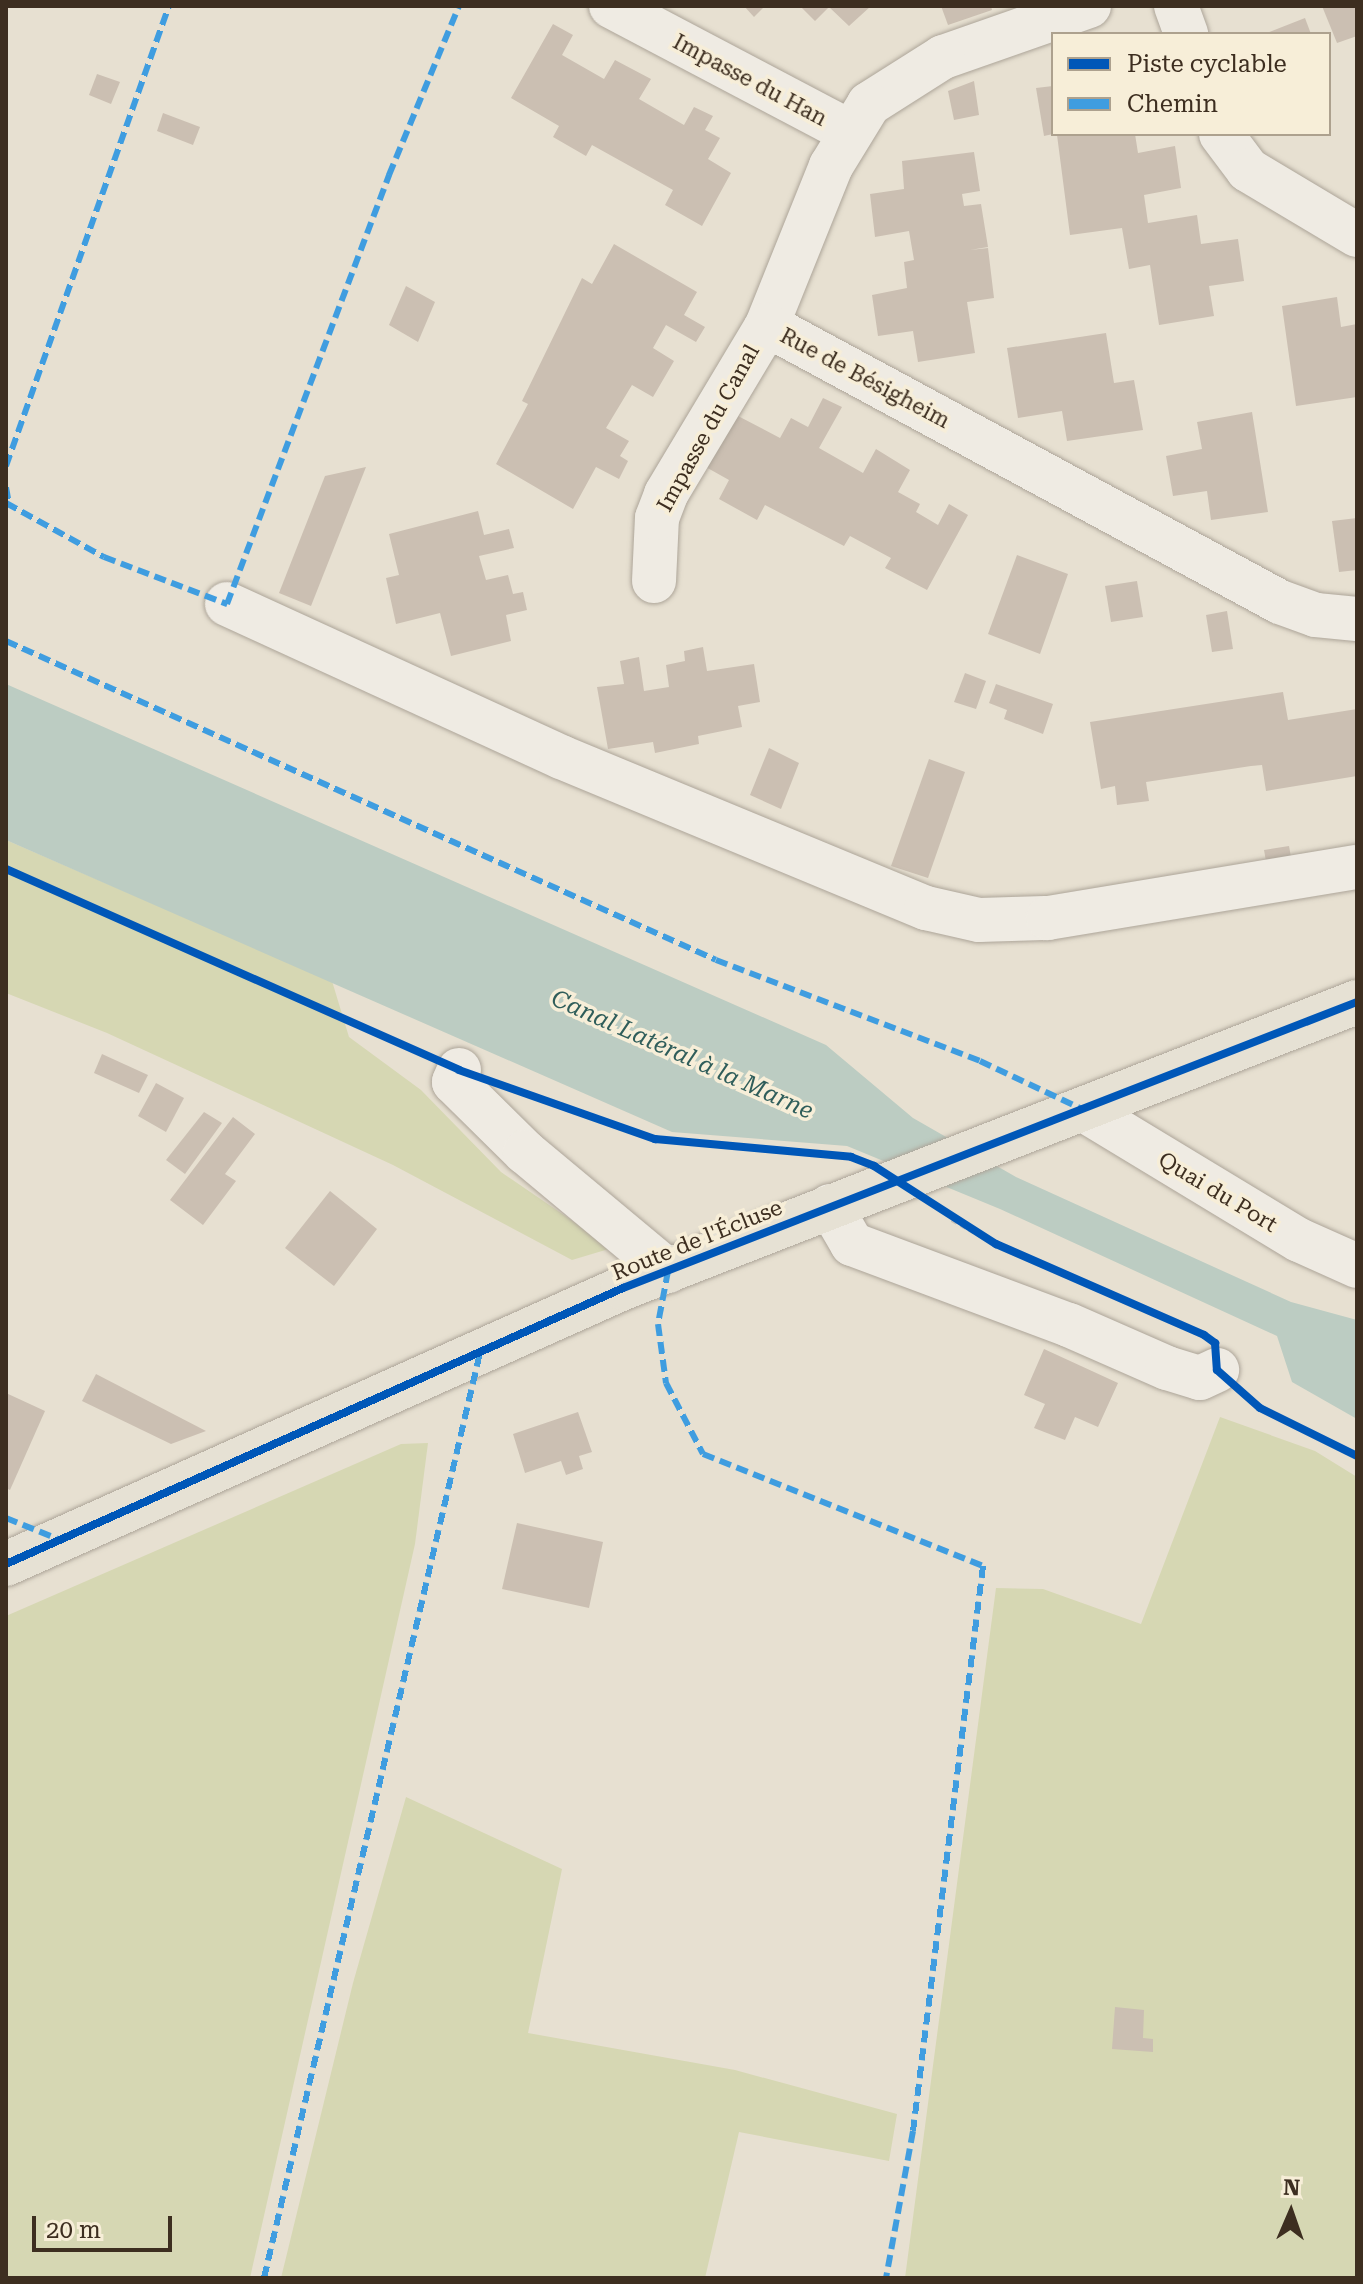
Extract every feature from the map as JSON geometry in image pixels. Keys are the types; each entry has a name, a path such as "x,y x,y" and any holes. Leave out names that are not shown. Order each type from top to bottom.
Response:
{"main road":[{"name":"Route de l'Écluse","path":"6,1564 668,1271 1357,1002"}],"street":[{"name":"Impasse du Han","path":"611,6 848,131"},
{"name":"Rue de Bésigheim","path":"1089,6 943,57 892,86 848,131 767,325 1280,602 1316,615 1357,619"},
{"path":"1176,6 1185,32"},
{"path":"1222,136 1248,170 1357,235"},
{"name":"Impasse du Canal","path":"654,581 657,518 666,494 767,325"},
{"path":"227,604 561,757 926,908 979,920 1048,918 1357,867"},
{"path":"459,1070 454,1082 525,1152 668,1271"},
{"name":"Quai du Port","path":"1084,1110 1299,1240 1357,1266"},
{"path":"830,1206 852,1244 1069,1325 1167,1368 1200,1378 1217,1370"}],"path":[{"path":"952,1219 996,1244"},
{"path":"1260,1408 1285,1422"}],"green space":[{"path":"6,840 332,981 349,1037 421,1090 501,1172 612,1248 572,1260 393,1165 107,1033 6,993"},
{"path":"1220,1417 1315,1451 1357,1477 1357,2278 905,2278 996,1588 1043,1589 1141,1624"},
{"path":"428,1443 415,1544 250,2278 6,2278 6,1616 401,1444"},
{"path":"406,1797 562,1869 528,2033 735,2070 897,2114 889,2161 739,2132 705,2278 281,2278 353,1983"}],"water":[{"name":"Canal Latéral à la Marne","path":"6,684 826,1045 913,1118 1016,1177 1291,1302 1357,1320 1357,1419 1292,1382 1277,1336 1000,1209 847,1146 672,1132 6,840"}],"building":[{"path":"744,6 765,6 754,17"},
{"path":"800,6 871,6 849,26 829,7 815,21"},
{"path":"941,6 991,6 992,10 948,25"},
{"path":"1322,6 1357,6 1357,36 1337,43"},
{"path":"1305,18 1310,32 1269,32"},
{"path":"553,24 573,35 562,55 604,79 615,60 651,79 639,99 684,125 694,107 713,116 705,130 720,138 708,159 731,173 702,226 665,205 673,190 592,145 586,156 553,137 559,126 511,98"},
{"path":"97,74 120,82 111,104 89,95"},
{"path":"974,81 979,115 954,120 948,91"},
{"path":"1051,86 1051,134 1044,136 1036,88"},
{"path":"163,113 200,127 193,145 157,131"},
{"path":"1057,136 1135,136 1138,153 1175,146 1181,188 1144,195 1148,223 1197,215 1201,244 1238,239 1244,281 1209,286 1214,316 1159,325 1150,265 1129,269 1122,228 1070,235"},
{"path":"974,152 980,191 962,194 964,206 981,204 988,247 970,250 988,248 994,298 967,302 975,353 918,362 913,331 878,336 872,295 907,288 904,262 914,260 909,231 875,237 870,194 904,189 902,161"},
{"path":"614,244 697,292 684,315 705,327 696,342 666,325 653,348 674,361 653,397 632,385 606,428 629,441 620,456 628,461 619,479 596,467 573,509 496,464 528,404 522,401 582,278 592,284"},
{"path":"406,286 435,302 418,342 389,325"},
{"path":"1337,297 1341,327 1357,324 1357,397 1296,406 1282,306"},
{"path":"1106,333 1114,383 1134,380 1143,430 1067,441 1062,411 1018,418 1007,348"},
{"path":"823,398 842,407 819,448 863,473 876,449 910,470 898,492 920,504 916,512 938,525 949,504 968,515 927,590 885,568 891,558 850,536 844,546 765,505 757,520 719,499 729,480 704,466 738,416 780,438 791,418 808,427"},
{"path":"1252,412 1268,512 1211,520 1207,491 1173,496 1166,456 1202,449 1197,422"},
{"path":"366,467 311,606 279,593 325,476"},
{"path":"478,511 484,535 509,529 514,548 479,556 486,580 508,575 513,594 523,592 527,610 506,615 511,641 451,656 440,613 396,624 386,578 399,575 389,534"},
{"path":"1357,518 1357,570 1339,572 1332,521"},
{"path":"1017,555 1068,574 1040,654 988,634"},
{"path":"1137,581 1143,617 1111,622 1105,586"},
{"path":"1227,611 1233,649 1212,652 1206,615"},
{"path":"703,647 707,671 754,664 760,702 738,706 742,727 698,736 699,744 655,753 653,742 608,749 597,687 624,684 620,661 639,657 644,691 669,687 666,665 685,661 684,651"},
{"path":"965,673 986,681 976,709 954,702"},
{"path":"996,684 1053,704 1043,734 1004,719 1007,710 989,703"},
{"path":"1283,692 1288,720 1357,709 1357,776 1266,791 1262,765 1251,766 1146,782 1149,801 1117,805 1115,786 1101,789 1090,722"},
{"path":"769,748 799,763 781,809 750,795"},
{"path":"929,759 965,772 928,878 891,866"},
{"path":"1289,846 1293,868 1268,872 1264,850"},
{"path":"102,1054 148,1075 139,1093 94,1073"},
{"path":"156,1083 184,1098 166,1132 138,1116"},
{"path":"204,1112 222,1123 185,1174 166,1160"},
{"path":"233,1117 255,1134 225,1174 236,1181 203,1225 170,1200"},
{"path":"330,1191 377,1229 334,1286 285,1248"},
{"path":"1044,1349 1118,1383 1098,1427 1075,1417 1065,1440 1034,1428 1045,1404 1024,1395"},
{"path":"96,1374 206,1431 171,1444 82,1401"},
{"path":"6,1393 45,1411 10,1490 6,1488"},
{"path":"578,1412 592,1452 579,1456 583,1469 566,1475 561,1461 525,1473 513,1434"},
{"path":"517,1523 603,1542 589,1608 502,1589"},
{"path":"1115,2007 1144,2010 1143,2038 1153,2039 1153,2052 1112,2049"}],"marked path":[{"path":"6,466 169,6"},
{"path":"6,503 104,557 227,604 389,175 459,6"},
{"path":"6,487 9,504"},
{"path":"6,641 716,960 980,1061 1084,1110"},
{"path":"668,1271 658,1324 666,1383 703,1454 983,1566 913,2131 886,2278"},
{"path":"264,2278 480,1353"},
{"path":"6,1518 63,1541"}],"cycle path":[{"path":"6,869 459,1070 655,1139 851,1157 874,1166 996,1244 1204,1335 1215,1343 1217,1370 1260,1408 1357,1456"},
{"path":"6,1564 623,1288 1357,1002"}]}
